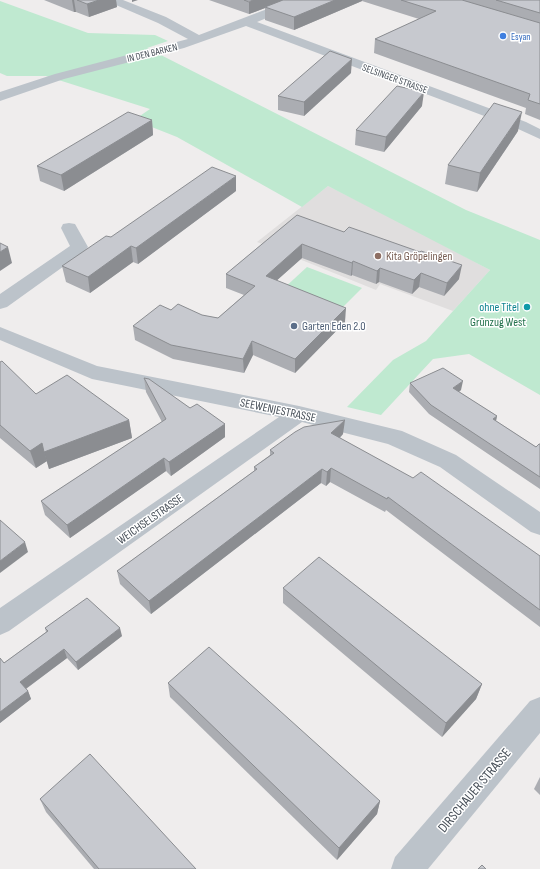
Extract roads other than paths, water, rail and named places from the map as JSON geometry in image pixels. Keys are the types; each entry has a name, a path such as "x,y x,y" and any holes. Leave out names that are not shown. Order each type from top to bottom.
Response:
{"street":[{"path":"112,0 162,20 198,40"},
{"name":"IN DEN BARKEN","path":"0,97 36,83 74,72 198,40 302,0"},
{"name":"SELSINGER STRASSE","path":"248,22 521,125 540,135"},
{"path":"0,303 79,247 69,228"},
{"name":"SEEWENJESTRASSE","path":"0,333 92,372 299,414 394,437 448,461 540,524"},
{"name":"WEICHSELSTRASSE","path":"0,623 299,414"},
{"name":"DIRSCHAUER STRASSE","path":"407,869 540,711"}],"place":[{"name":"Esyan","path":"503,36"},
{"name":"Kita Gröpelingen","path":"378,256"},
{"name":"ohne Titel","path":"527,307"},
{"name":"Garten Eden 2.0","path":"294,326"}],"park label":[{"name":"Grünzug West","path":"498,322"}]}
